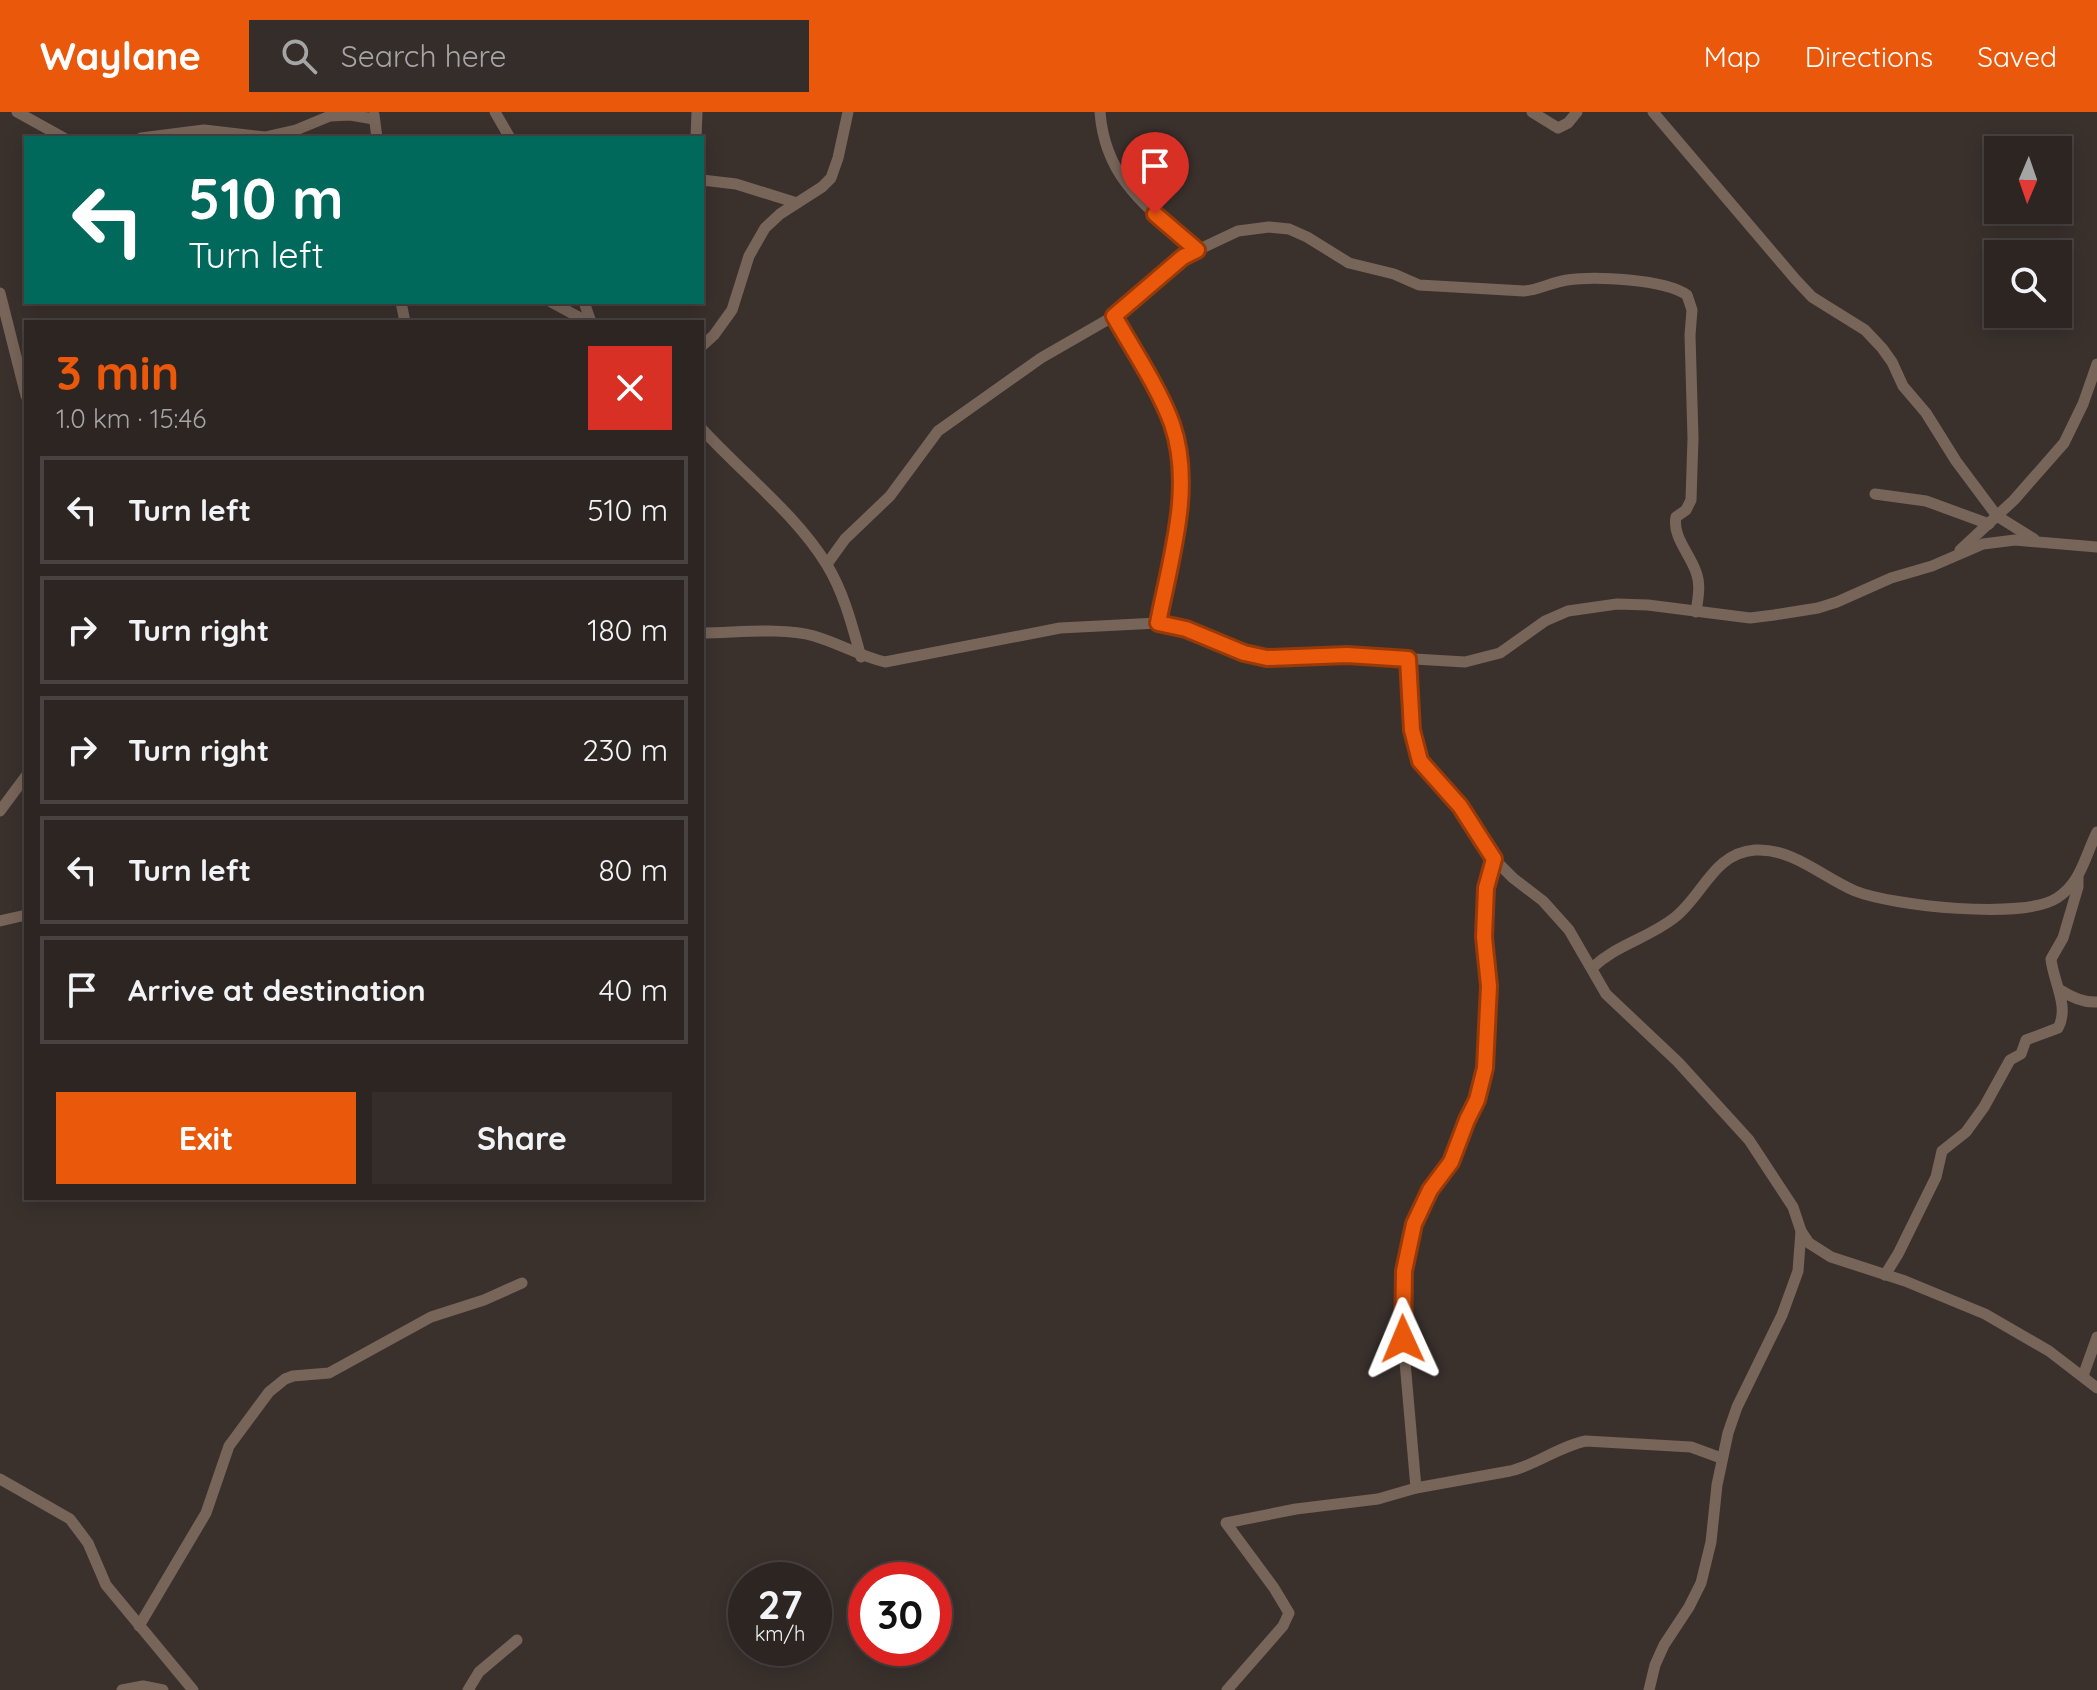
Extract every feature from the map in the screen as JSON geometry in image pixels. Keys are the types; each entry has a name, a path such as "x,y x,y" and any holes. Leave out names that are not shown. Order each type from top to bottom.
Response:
{"street":[{"path":"17,112 60,136"},
{"path":"495,112 509,136"},
{"path":"696,136 697,112"},
{"path":"704,344 732,310 757,240 774,219 831,178 848,112"},
{"path":"1100,112 1107,150 1119,176 1167,225 1197,250"},
{"path":"1532,112 1558,128 1568,123 1577,112"},
{"path":"1653,112 1812,297 1865,330 1882,348 1903,386 1926,413 1993,520"},
{"path":"269,136 296,130 330,116 350,115 374,116 377,136"},
{"path":"157,136 204,130 256,136"},
{"path":"704,180 736,184 797,203"},
{"path":"827,564 845,539 890,496 938,431 1041,358 1114,316 1183,257 1238,231 1269,227 1289,229 1349,263 1394,274 1419,285 1524,291 1564,280 1640,281 1674,288 1689,297 1692,310 1691,500 1686,510 1676,517 1674,528 1697,573 1696,612"},
{"path":"0,293 24,388"},
{"path":"555,304 585,320"},
{"path":"1114,316 1169,416 1180,461 1180,493 1174,540 1158,623"},
{"path":"1959,553 2047,466 2069,435 2097,364"},
{"path":"704,431 790,517 827,564 840,591 861,657"},
{"path":"1875,494 1926,501 1993,520 2038,541"},
{"path":"704,633 816,636 861,657 885,662 1060,628 1158,623 1186,629 1244,653 1267,658 1347,655 1447,662 1500,653 1545,621 1568,611 1597,606 1648,605 1750,618 1818,608 1891,578 1997,541 2038,541 2097,547"},
{"path":"1408,659 1412,730 1420,761 1460,806 1494,859 1557,914 1606,994 1678,1062 1749,1140 1793,1207 1801,1231 1809,1243 1831,1257 1985,1314 2023,1334 2097,1388"},
{"path":"0,811 24,779"},
{"path":"1592,968 1618,947 1661,928 1679,915 1712,873 1724,861 1739,853 1755,850 1785,854 1858,892 1911,905 2009,910 2028,908 2059,898 2078,877 2097,832"},
{"path":"1416,1488 1403,1339 1404,1271 1414,1224 1430,1190 1456,1153 1477,1100 1485,1068 1489,986 1484,937 1485,901 1494,859"},
{"path":"1885,1275 1936,1177 1942,1151 1959,1139 1974,1121 2010,1060 2021,1054 2026,1040 2058,1028 2062,1021 2060,990 2051,959 2063,938 2078,877"},
{"path":"0,921 24,915"},
{"path":"2060,990 2080,1000 2097,1002"},
{"path":"1649,1690 1664,1645 1701,1583 1711,1542 1721,1458 1737,1407 1782,1315 1798,1271 1801,1231"},
{"path":"139,1626 206,1513 229,1446 269,1392 293,1376 329,1373 431,1317 484,1300 522,1283"},
{"path":"2083,1376 2097,1337"},
{"path":"1227,1690 1283,1626 1289,1613 1226,1523 1296,1509 1378,1499 1416,1488 1525,1468 1571,1445 1586,1441 1691,1447 1721,1458"},
{"path":"0,1479 70,1519 88,1543 106,1585 193,1690"},
{"path":"468,1690 479,1672 517,1640"},
{"path":"122,1690 143,1686 163,1690"}],"route":[{"path":"1155,214 1197,250 1183,257 1114,316 1169,416 1180,461 1180,493 1174,540 1158,623 1186,629 1244,653 1267,658 1347,655 1408,659 1412,730 1420,761 1471,820 1494,859 1486,888 1484,937 1489,986 1485,1068 1460,1144 1430,1190 1414,1224 1404,1271 1403,1339"}]}
